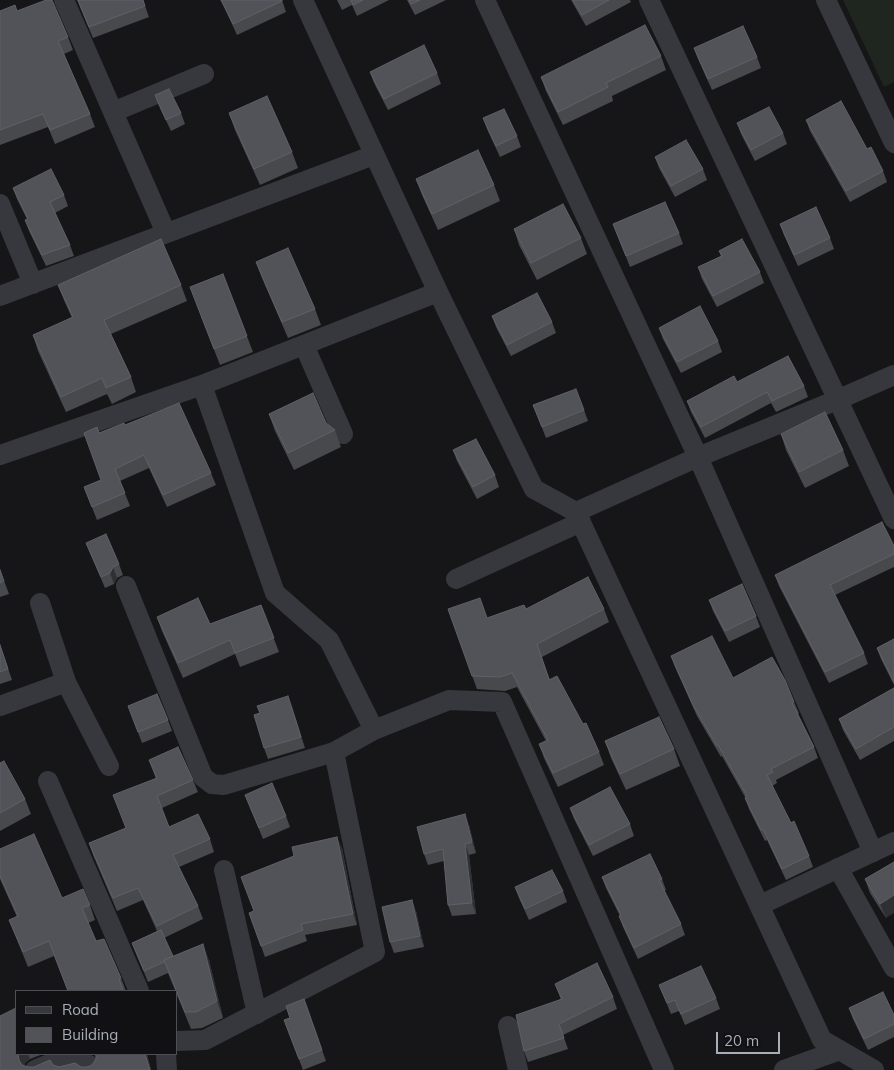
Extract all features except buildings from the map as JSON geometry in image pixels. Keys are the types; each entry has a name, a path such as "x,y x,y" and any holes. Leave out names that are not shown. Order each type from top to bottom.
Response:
{"street":[{"path":"64,0 166,233"},
{"path":"302,0 438,292 534,489 578,517 822,1040 874,1070"},
{"path":"485,0 698,457 873,852"},
{"path":"649,0 894,519"},
{"path":"826,0 894,143"},
{"path":"113,112 204,74"},
{"path":"0,296 374,155"},
{"path":"0,204 33,284"},
{"path":"0,455 202,385 438,292"},
{"path":"304,345 343,434"},
{"path":"456,579 698,457 894,375"},
{"path":"202,385 275,594 329,640 374,730"},
{"path":"126,586 203,777 212,784 224,786 334,752 374,730 449,700 502,702 664,1070"},
{"path":"40,604 66,682 108,766"},
{"path":"0,706 66,682"},
{"path":"178,1042 205,1040 376,952 334,752"},
{"path":"48,781 139,990"},
{"path":"760,905 894,842"},
{"path":"838,868 894,968"},
{"path":"224,870 257,1014"},
{"path":"508,1026 518,1070"},
{"path":"784,1070 840,1050"},
{"path":"35,1070 71,1055"},
{"path":"166,1055 167,1070"},
{"path":"66,1070 83,1063 89,1065 90,1070"}],"shaded area":[{"path":"843,0 894,0 894,82 884,87"}]}
